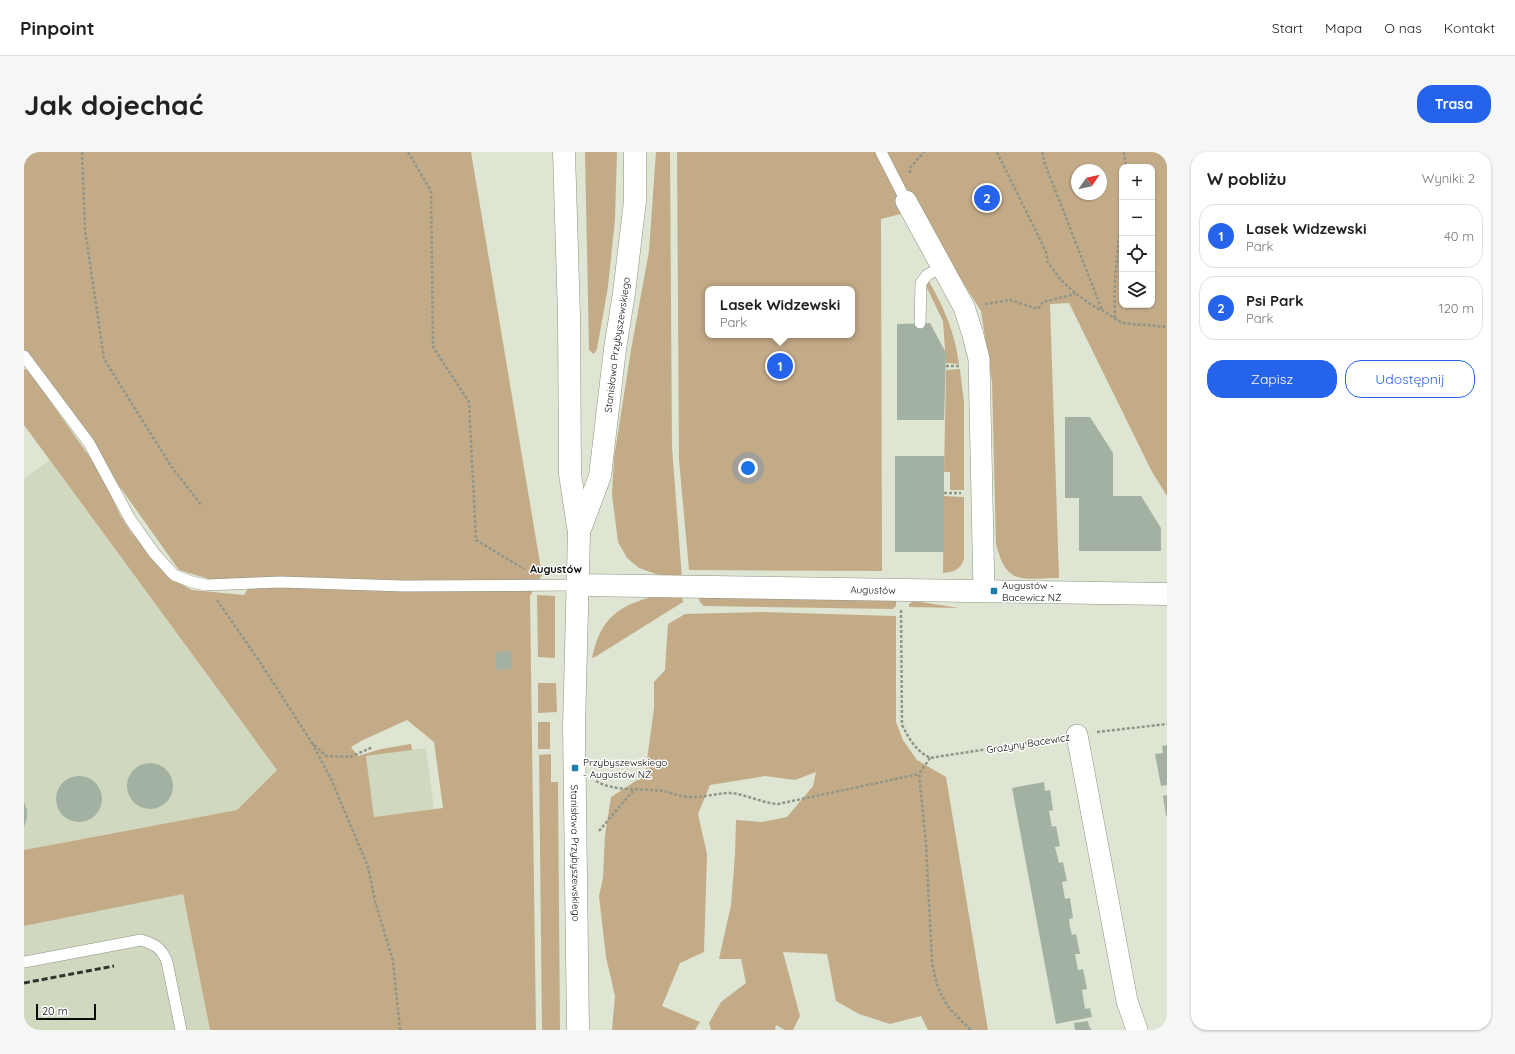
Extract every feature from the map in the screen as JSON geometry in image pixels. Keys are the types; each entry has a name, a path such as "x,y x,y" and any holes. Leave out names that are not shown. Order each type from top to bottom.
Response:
{"street":[{"name":"Stanisława Przybyszewskiego","path":"564,152 570,474 579,533 574,726 578,1030"},
{"name":"Stanisława Przybyszewskiego","path":"579,533 600,476 635,201 635,152"},
{"path":"906,201 964,307 979,359 984,591"},
{"name":"Augustów","path":"578,585 1167,594"},
{"name":"Grażyny Bacewicz","path":"1077,735 1127,1001 1137,1030"}],"lane":[{"path":"881,152 906,201"},
{"path":"920,323 921,283 927,275 942,267"},
{"path":"24,356 89,443 130,519 154,553 174,575 192,582 206,585 281,582 403,586 578,585"},
{"path":"24,962 141,940 156,945 164,953 167,962 181,1030"}],"path":[{"path":"82,152 85,230 104,359 172,466 202,506"},
{"path":"408,152 431,191 433,347 469,402 476,540 531,573"},
{"path":"997,152 1047,254 1047,261 1060,279 1076,294 1122,323 1167,327"},
{"path":"1042,152 1102,310"},
{"path":"1124,152 1126,164"},
{"path":"1115,318 1115,271 1119,236"},
{"path":"964,307 1010,300 1038,309 1043,302 1076,294"},
{"path":"946,366 964,366"},
{"path":"944,494 967,493"},
{"path":"206,585 253,652 312,743 331,779 368,867 375,902 394,961 400,1030"},
{"path":"901,590 902,725 910,740 921,753 930,758 919,774 926,844 932,961 935,978 944,1001 971,1030"},
{"path":"1077,735 1167,724"},
{"name":"Grażyny Bacewicz","path":"930,758 1077,735"},
{"path":"312,743 326,756 350,757 373,747"},
{"path":"596,781 602,785 617,788 665,792 688,798 730,793 778,804 919,774"},
{"path":"599,831 636,789"}],"shaded area":[{"path":"24,152 471,152 542,575 530,596 536,1030 210,1030 183,894 24,926 24,850 237,810 277,770 24,425 24,369 28,370 94,463 120,515 131,532 170,578 192,590 244,595 254,579 209,579 179,570 24,352","holes":["407,720 434,742 443,808 374,817 366,756 412,750 411,744 381,749 358,756 351,747"]},
{"path":"585,152 617,152 615,219 608,287 597,349 594,354 589,350"},
{"path":"656,152 670,152 672,447 682,578 656,574 639,568 627,558 618,542 612,495 614,458 631,350 649,251"},
{"path":"677,152 1167,152 1167,496 1152,472 1069,303 1050,304 1059,578 1026,579 1018,577 1011,574 1000,558 996,544 992,382 981,311 917,210 881,219 882,571 689,570 679,460"},
{"path":"928,280 948,320 955,342 959,364 946,363 943,321 924,282"},
{"path":"960,369 964,403 964,490 950,490 950,472 944,472 946,370"},
{"path":"49,460 277,770 237,810 24,850 24,479"},
{"path":"944,496 964,497 964,559 961,566 956,570 943,573"},
{"path":"537,595 555,596 555,658 538,657"},
{"path":"656,596 682,596 683,602 592,658 600,633 613,615 632,604"},
{"path":"699,596 896,600 896,606 893,609 704,606 700,602"},
{"path":"914,601 959,608 909,607 909,604"},
{"path":"762,612 896,616 896,722 903,740 917,760 946,777 988,1030 928,1030 921,1016 890,1024 859,1014 836,1001 827,954 783,952 800,1016 793,1030 785,1030 776,1025 775,1030 711,1030 709,1023 721,1002 746,983 741,959 719,959 731,905 736,820 762,822 787,817 813,786 816,772 795,780 765,776 710,785 698,814 707,854 704,952 680,963 662,1006 700,1022 695,1030 612,1030 615,996 606,957 599,896 603,878 605,835 611,797 645,775 654,708 654,682 665,670 668,624 685,614"},
{"path":"538,683 556,683 557,712 538,713"},
{"path":"538,722 550,722 550,749 538,749"},
{"path":"426,748 434,809 374,817 366,756"},
{"path":"551,754 551,782 558,782 560,1030 542,1030 539,755"},
{"path":"183,894 210,1030 24,1030 24,926"}],"building":[{"path":"930,323 946,353 944,420 897,420 897,324"},
{"path":"1065,417 1090,417 1113,453 1113,496 1141,496 1161,528 1161,551 1079,551 1079,498 1065,498"},
{"path":"895,456 944,456 944,552 895,552"},
{"path":"511,651 512,669 496,670 496,652"},
{"path":"1167,745 1167,785 1161,786 1155,754 1163,753 1162,746"},
{"path":"146,763 154,763 163,767 169,773 173,786 169,799 163,805 154,809 146,809 137,805 131,799 127,790 127,782 131,773 137,767"},
{"path":"75,776 83,776 92,780 98,786 102,799 98,812 92,818 83,822 75,822 66,818 60,812 56,803 56,795 60,786 66,780"},
{"path":"1044,782 1045,791 1050,790 1053,810 1049,811 1052,827 1056,826 1060,846 1055,847 1059,863 1063,862 1067,881 1062,882 1065,899 1070,898 1073,918 1069,919 1070,927 1072,935 1076,934 1080,954 1075,954 1078,970 1083,969 1087,989 1082,990 1085,1009 1090,1008 1092,1017 1056,1024 1012,788"},
{"path":"1167,795 1167,816 1166,816 1163,796"},
{"path":"24,802 27,810 27,818 24,827"},
{"path":"1088,1021 1092,1030 1075,1030 1074,1023"}],"railway":[{"path":"24,983 114,966"}],"place":[{"name":"Psi Park","path":"987,198"},
{"name":"Lasek Widzewski","path":"780,366"},
{"name":"Augustów - Bacewicz NŻ","path":"994,591"},
{"name":"Przybyszewskiego - Augustów NŻ","path":"575,768"}],"district":[{"name":"Augustów","path":"556,569"}]}
